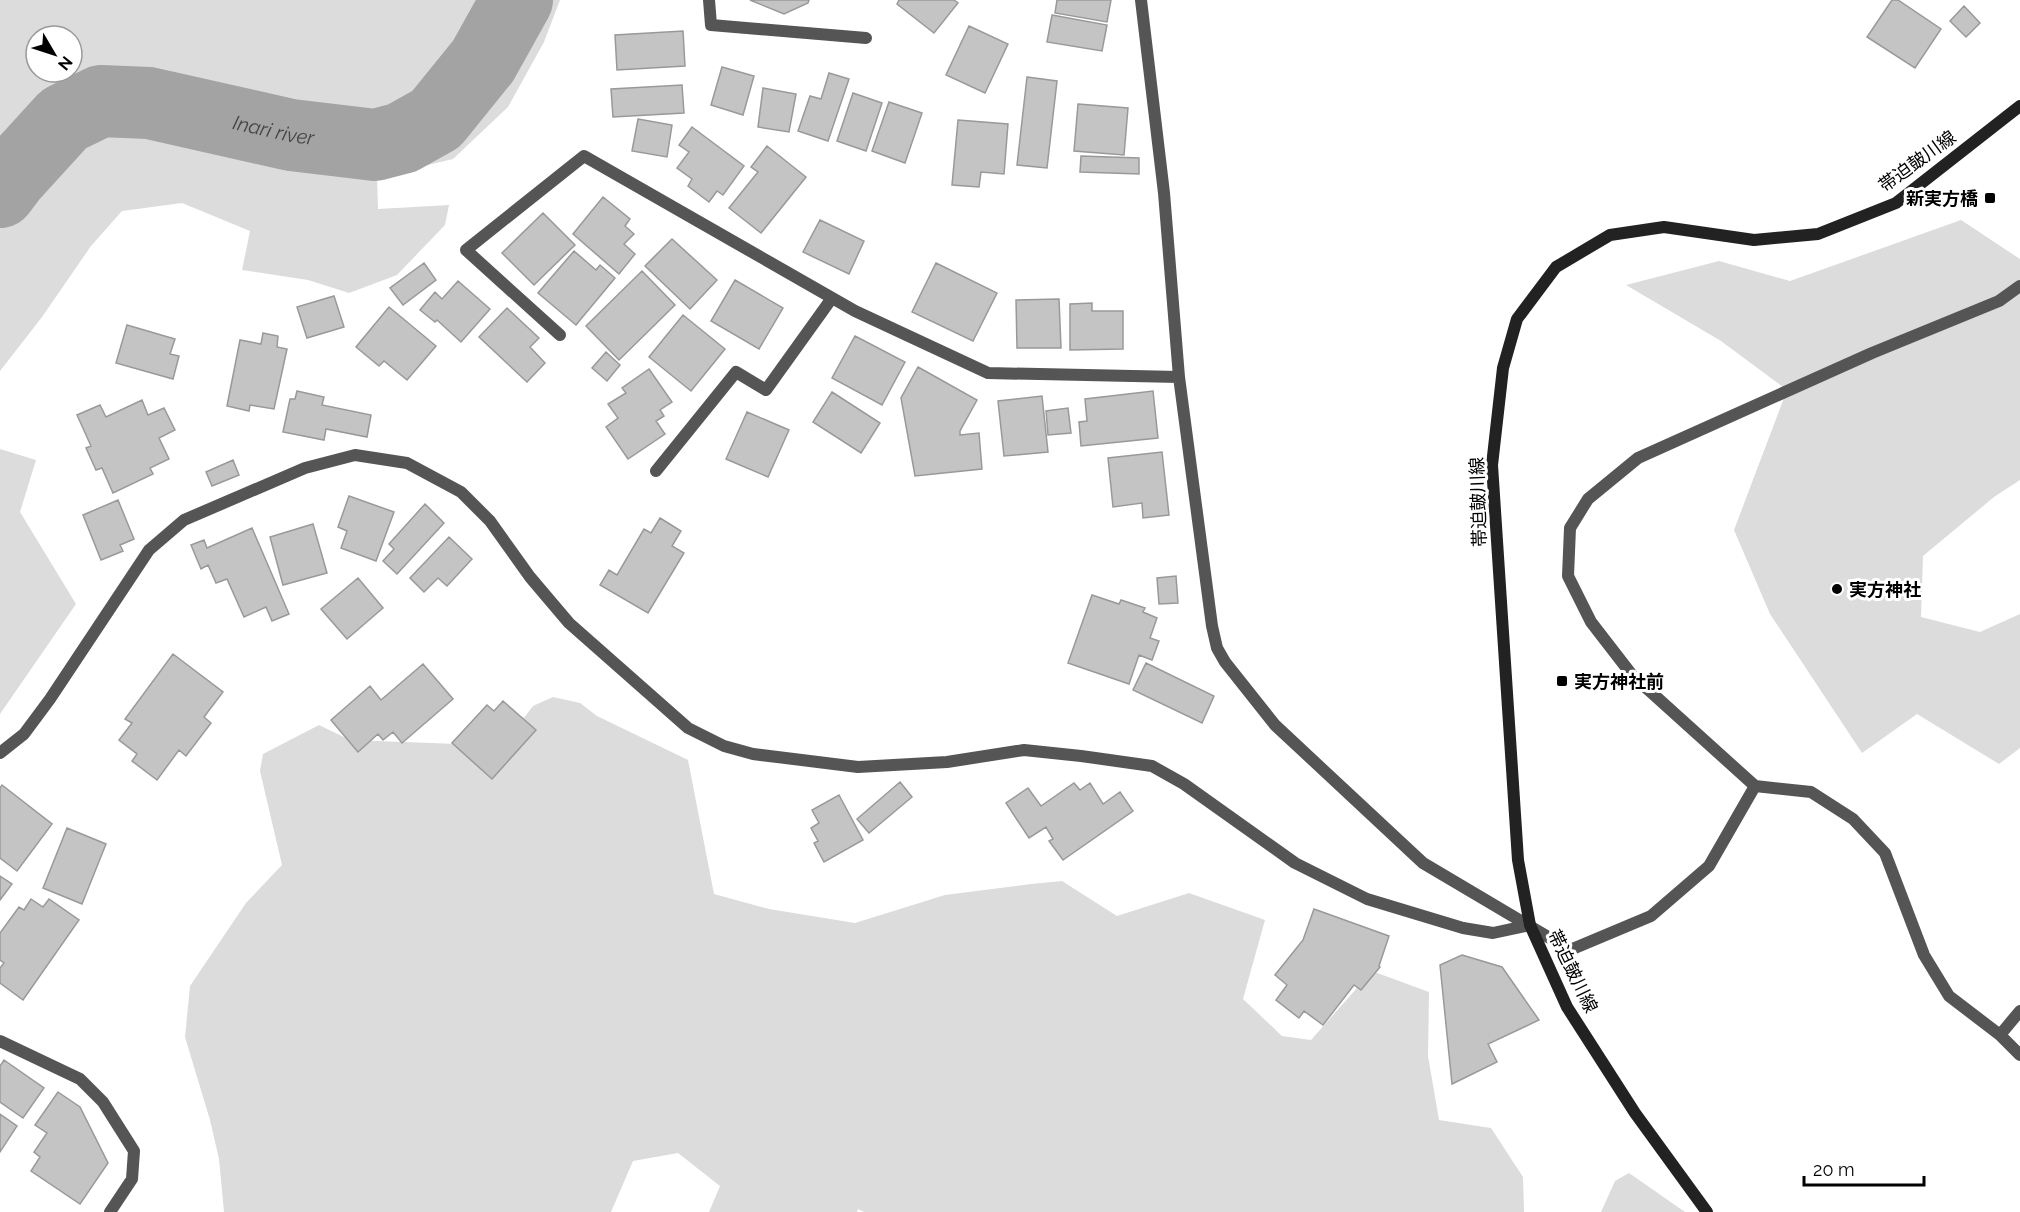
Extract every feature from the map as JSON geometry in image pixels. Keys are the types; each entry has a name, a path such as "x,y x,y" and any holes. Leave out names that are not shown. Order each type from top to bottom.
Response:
{"street":[{"path":"709,0 711,25 866,38"},
{"path":"1141,0 1164,193 1179,377 1212,626 1217,648 1225,662 1275,725 1423,863 1570,950 1651,916 1709,866 1755,786"},
{"name":"帯迫皷川線","path":"1707,1212 1635,1113 1567,1007 1530,925 1518,860 1492,465 1503,368 1517,319 1556,267 1610,235 1664,227 1754,240 1818,234 1896,203 2020,106"},
{"path":"560,335 466,250 584,156 855,311 988,373 1179,377"},
{"path":"2020,286 1999,301 1872,353 1638,458 1588,499 1570,528 1568,576 1591,622 1632,675 1755,786 1811,792 1853,819 1885,853 1924,955 1950,996 2000,1035 2020,1055"},
{"path":"656,471 736,372 766,390 832,297"},
{"path":"0,753 24,734 31,725 150,550 184,519 305,468 355,455 407,463 461,492 490,521 530,577 569,623 688,728 724,746 753,754 858,767 947,762 1024,750 1152,766 1184,784 1295,864 1367,898 1463,928 1493,933 1530,925"},
{"path":"2000,1035 2020,1011"},
{"path":"0,1041 80,1079 104,1102 134,1151 132,1179 110,1212"}],"shaded area":[{"path":"0,0 560,0 544,42 508,107 453,159 377,177 378,209 449,205 445,225 397,275 349,293 308,280 242,270 250,231 182,203 122,211 91,246 42,317 0,371"},
{"path":"1961,220 2020,259 2020,480 1994,497 1923,556 1921,617 1980,632 2020,614 2020,748 1999,764 1917,714 1862,753 1770,614 1734,530 1787,390 1721,341 1626,285 1719,261 1790,281"},
{"path":"0,449 36,460 20,512 76,604 0,714"},
{"path":"553,697 580,703 597,716 688,760 714,894 769,909 855,923 945,895 1062,881 1117,916 1189,893 1265,920 1243,999 1282,1036 1311,1040 1372,971 1429,992 1428,1056 1439,1120 1491,1128 1523,1177 1524,1212 864,1212 858,1209 857,1212 709,1212 720,1186 678,1153 633,1161 611,1212 224,1212 219,1159 210,1120 185,1037 190,986 246,903 282,865 260,771 263,754 319,725 350,740 485,745 513,732 533,706"},
{"path":"1629,1173 1685,1212 1601,1212 1615,1181"}],"building":[{"path":"750,0 809,0 808,3 784,14"},
{"path":"899,0 954,0 958,3 934,33 897,4"},
{"path":"1057,0 1111,0 1107,22 1055,13"},
{"path":"1892,0 1898,0 1941,29 1915,68 1867,37"},
{"path":"1964,6 1980,23 1966,37 1950,21"},
{"path":"1052,15 1107,25 1102,51 1047,42"},
{"path":"969,26 1008,44 985,93 946,75"},
{"path":"683,31 685,66 617,70 615,35"},
{"path":"722,67 754,76 743,115 711,105"},
{"path":"829,73 849,79 828,141 798,131 810,96 821,99"},
{"path":"1027,77 1057,81 1047,168 1017,165"},
{"path":"682,85 684,113 613,117 611,89"},
{"path":"763,88 796,94 789,132 758,127"},
{"path":"853,93 882,103 866,151 837,141"},
{"path":"889,102 922,113 905,163 872,151"},
{"path":"1078,104 1128,108 1124,155 1074,151"},
{"path":"638,119 672,125 667,157 632,151"},
{"path":"958,120 1008,124 1004,174 981,172 979,187 952,185"},
{"path":"692,127 744,166 723,195 717,191 709,202 688,186 692,179 677,168 689,152 679,145"},
{"path":"767,146 806,177 761,233 729,208 758,172 751,167"},
{"path":"1081,156 1139,158 1139,174 1080,172"},
{"path":"603,197 630,219 625,226 634,234 624,244 635,254 619,274 573,234"},
{"path":"543,213 575,245 534,285 502,253"},
{"path":"820,220 864,241 849,274 803,252"},
{"path":"672,239 717,280 690,309 645,266"},
{"path":"574,251 596,270 600,265 615,278 576,325 538,293"},
{"path":"424,263 436,280 403,305 390,288"},
{"path":"936,263 997,293 973,341 912,312"},
{"path":"642,271 675,305 619,360 586,326"},
{"path":"735,280 783,308 759,349 711,321"},
{"path":"458,281 490,309 461,342 437,320 435,322 420,310 435,292 442,299"},
{"path":"334,296 344,327 307,338 297,307"},
{"path":"1059,299 1061,348 1017,348 1016,300"},
{"path":"1092,303 1092,311 1123,311 1123,349 1070,350 1070,304"},
{"path":"389,307 436,346 407,380 384,361 379,366 356,347"},
{"path":"507,308 539,338 530,347 545,363 527,382 479,337"},
{"path":"683,315 725,349 691,391 649,357"},
{"path":"127,325 175,339 170,354 179,356 173,379 116,363"},
{"path":"263,333 278,336 277,347 287,349 274,409 250,405 249,411 227,406 240,340 261,344"},
{"path":"855,336 905,362 882,405 832,378"},
{"path":"606,352 620,365 607,381 592,368"},
{"path":"918,367 977,400 960,435 979,433 982,469 915,476 901,398"},
{"path":"649,369 672,402 660,410 664,416 656,421 665,434 628,459 606,427 618,418 608,404 626,393 622,388"},
{"path":"297,391 324,397 322,405 371,415 367,437 326,429 324,440 283,432 290,399 295,399"},
{"path":"1153,391 1158,438 1081,446 1079,422 1087,421 1085,399"},
{"path":"832,392 880,423 861,453 813,422"},
{"path":"1042,396 1048,452 1004,456 998,401"},
{"path":"142,400 148,415 164,408 175,430 159,438 169,459 150,468 153,474 113,493 102,468 96,470 86,448 91,446 77,415 100,405 106,417"},
{"path":"1068,408 1071,433 1048,435 1046,411"},
{"path":"747,412 789,430 768,477 726,459"},
{"path":"1162,452 1169,515 1143,518 1142,503 1113,507 1108,458"},
{"path":"233,460 239,475 212,486 206,472"},
{"path":"349,496 394,512 376,561 341,548 347,531 338,527"},
{"path":"118,500 134,539 120,545 123,551 101,560 83,515"},
{"path":"425,504 444,523 397,574 383,561 394,549 389,544"},
{"path":"660,518 681,531 672,546 684,553 648,613 600,585 609,570 617,575 644,529 651,533"},
{"path":"313,524 327,573 283,585 270,537"},
{"path":"252,528 289,614 272,621 266,607 244,617 227,579 216,583 208,565 201,569 191,545 204,540 207,548"},
{"path":"449,537 472,559 447,586 438,578 424,592 410,578"},
{"path":"1176,576 1178,603 1159,604 1157,578"},
{"path":"358,578 383,608 347,639 321,609"},
{"path":"1092,595 1119,604 1121,600 1145,608 1143,612 1157,618 1150,638 1159,641 1152,660 1139,655 1129,684 1068,663"},
{"path":"173,654 223,692 204,717 211,723 186,756 179,750 157,780 132,761 137,754 119,740 132,723 125,719"},
{"path":"1146,663 1214,696 1202,723 1133,690"},
{"path":"423,664 453,699 402,743 393,732 383,740 378,734 358,752 331,720 370,686 381,700"},
{"path":"503,701 536,730 492,779 452,743 487,705 494,711"},
{"path":"900,782 912,797 869,833 857,819"},
{"path":"1074,783 1080,790 1090,783 1103,804 1120,792 1133,811 1063,860 1049,841 1053,839 1046,827 1029,838 1006,803 1028,788 1041,806"},
{"path":"2,785 52,824 17,871 0,858 0,788"},
{"path":"839,795 863,840 824,862 814,843 818,841 811,828 819,823 812,810"},
{"path":"67,828 106,844 82,904 43,888"},
{"path":"0,876 12,884 0,900"},
{"path":"31,899 43,907 49,899 79,920 23,1000 0,983 0,968 4,963 0,960 0,933 19,907 24,910"},
{"path":"1314,909 1389,936 1380,967 1361,990 1354,985 1323,1025 1304,1011 1299,1018 1276,1000 1287,985 1275,975 1303,940"},
{"path":"1462,955 1502,967 1539,1020 1488,1044 1497,1062 1452,1084 1440,965"},
{"path":"4,1060 44,1088 23,1118 0,1102 0,1066"},
{"path":"58,1092 80,1107 108,1163 80,1204 31,1171 40,1157 34,1152 47,1133 35,1125"},
{"path":"0,1114 17,1126 0,1152"}],"waterway":[{"name":"Inari river","path":"0,192 64,119 101,101 149,103 291,135 375,145 402,138 436,119 483,61 517,0"}],"place":[{"name":"新実方橋","path":"1990,198"},
{"name":"実方神社","path":"1837,589"},
{"name":"実方神社前","path":"1562,681"}]}
